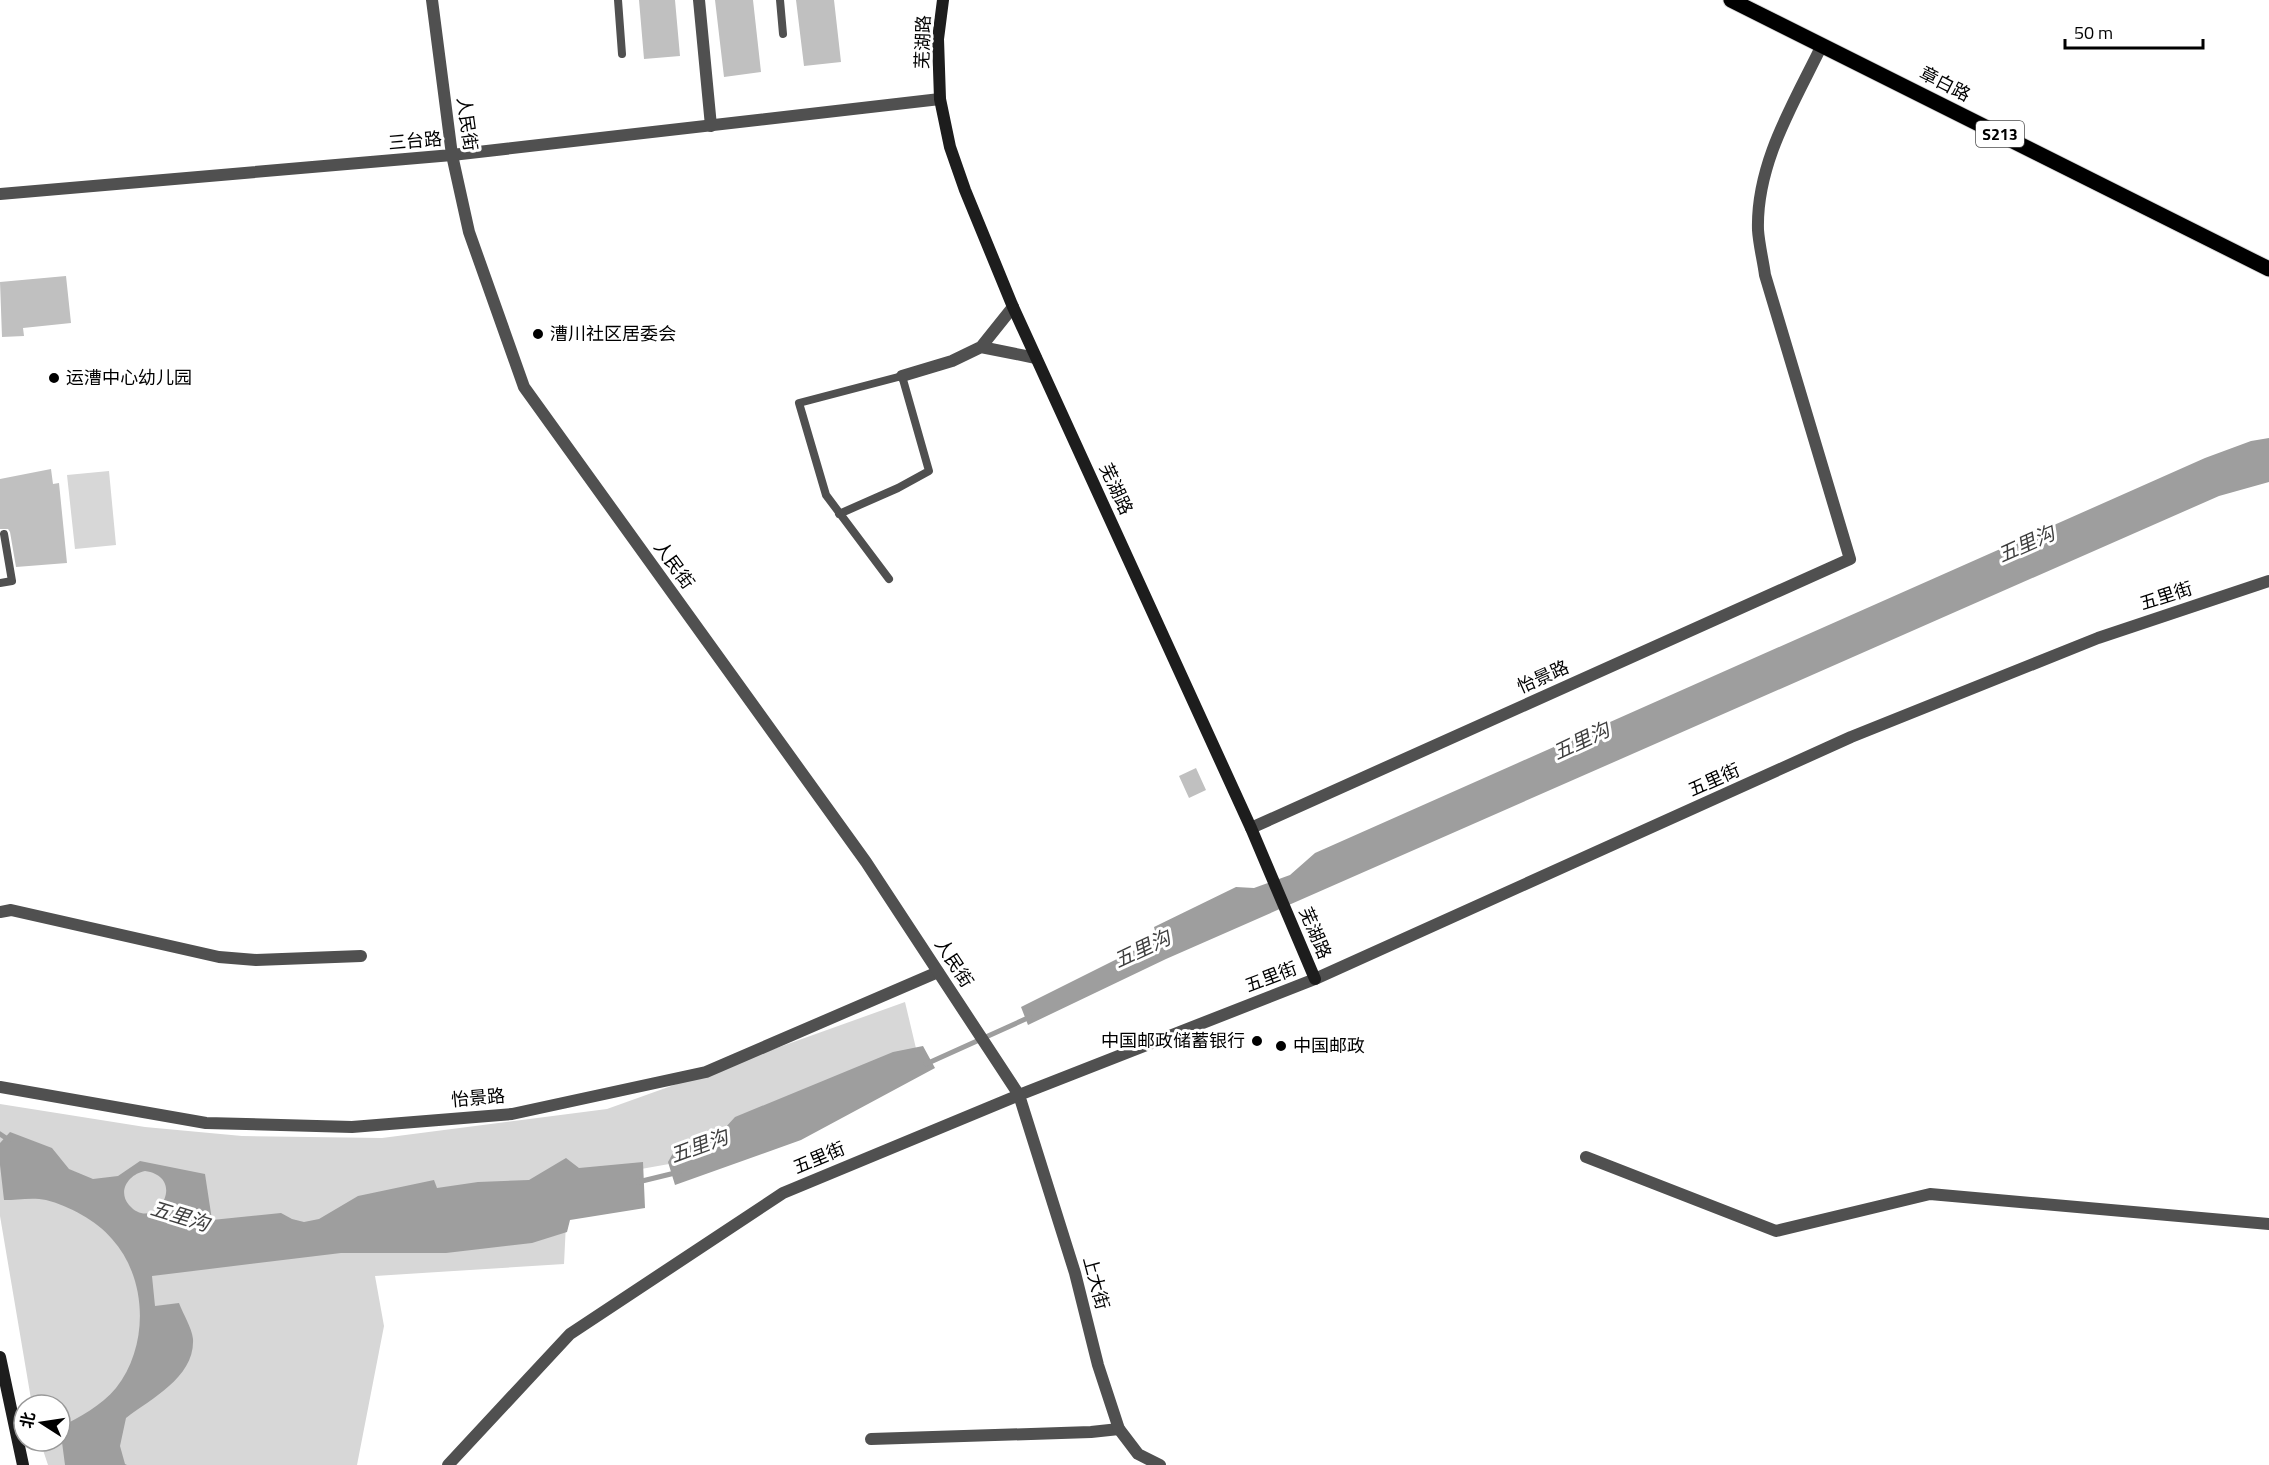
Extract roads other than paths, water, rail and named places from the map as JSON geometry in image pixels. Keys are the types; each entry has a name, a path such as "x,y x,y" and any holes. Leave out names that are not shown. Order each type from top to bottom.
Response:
{"main road":[{"name":"芜湖路","path":"943,0 938,39 940,99 954,157 1013,306 1251,828 1315,979"},
{"name":"章白路","path":"1731,0 2269,269"},
{"path":"0,1357 23,1465"}],"street":[{"name":"人民街","path":"432,0 452,156 469,232 524,387 859,852 1019,1095"},
{"path":"699,0 711,126"},
{"name":"怡景路","path":"1251,828 1850,559 1766,275 1758,232 1760,196 1769,158 1822,45"},
{"name":"三台路","path":"0,194 452,156 940,99"},
{"path":"902,376 952,361 981,347 1013,306"},
{"path":"981,347 1036,358"},
{"name":"五里街","path":"448,1465 570,1334 783,1193 1019,1095 1315,979 1851,737 2098,638 2269,581"},
{"path":"0,912 11,910 219,957 256,960 361,956"},
{"name":"怡景路","path":"0,1087 206,1123 352,1127 512,1114 706,1072 938,972"},
{"name":"上大街","path":"1019,1095 1076,1273 1098,1365 1119,1429 1138,1454 1160,1465"},
{"path":"1586,1157 1776,1231 1930,1194 2269,1224"},
{"path":"871,1439 1091,1432 1119,1429"}],"lane":[{"path":"618,0 622,54"},
{"path":"780,0 783,34"},
{"path":"839,514 898,488 929,471 902,376 799,403 825,495 839,514 889,579"},
{"path":"0,583 12,581 4,534"}],"water":[{"path":"2269,438 2269,482 2219,496 1166,959 1028,1025 1021,1007 1157,939 1154,927 1236,887 1254,888 1290,875 1315,853 2205,458 2251,441"},
{"path":"923,1046 935,1068 801,1140 675,1185 668,1162 677,1146 714,1140 735,1117 893,1052"},
{"path":"10,1132 52,1148 69,1169 93,1179 118,1176 140,1161 205,1174 212,1220 281,1213 304,1222 319,1219 358,1196 434,1180 437,1188 478,1182 529,1180 566,1158 579,1168 643,1162 645,1208 570,1220 567,1232 532,1243 446,1253 341,1253 152,1276 155,1306 179,1303 189,1326 193,1339 192,1352 187,1365 170,1385 126,1418 120,1446 127,1465 65,1465 63,1453 72,1453 72,1421 104,1400 116,1388 127,1371 139,1333 138,1293 124,1255 106,1232 73,1210 46,1200 4,1200 0,1143","holes":["145,1171 158,1175 165,1183 166,1192 163,1201 157,1209 149,1213 139,1212 126,1200 124,1194 126,1184 139,1173"]}],"waterway":[{"name":"五里沟","path":"926,1064 1030,1017"},
{"name":"五里沟","path":"0,1134 9,1140"},
{"name":"五里沟","path":"638,1182 679,1172"}],"place":[{"name":"漕川社区居委会","path":"538,334"},
{"name":"运漕中心幼儿园","path":"54,378"},
{"name":"中国邮政储蓄银行","path":"1257,1041"},
{"name":"中国邮政","path":"1281,1046"}]}
